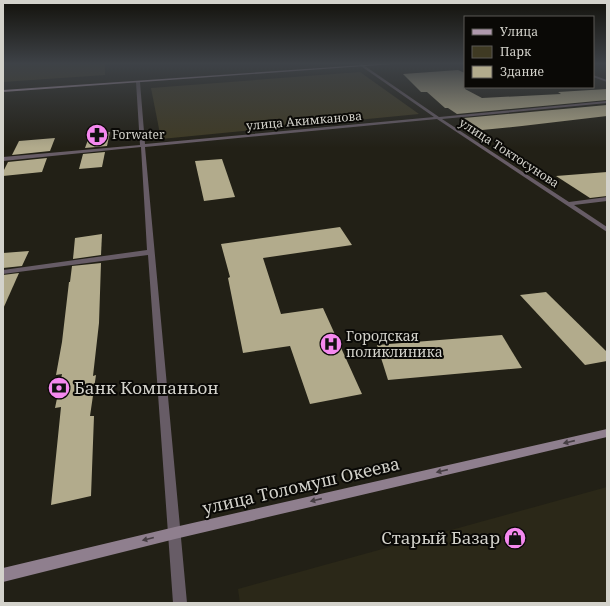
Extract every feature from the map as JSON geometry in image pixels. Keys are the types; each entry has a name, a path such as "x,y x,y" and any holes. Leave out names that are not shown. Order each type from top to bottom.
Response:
{"street":[{"path":"139,92 150,252 180,603"},
{"name":"улица Токтосунова","path":"401,92 607,230"},
{"name":"улица Акимканова","path":"3,159 607,102"},
{"path":"569,204 607,199"},
{"path":"3,272 150,252"},
{"name":"улица Толомуш Океева","path":"3,575 175,533 607,433"}],"shaded area":[{"name":"Старый Базар","path":"607,487 607,603 240,603 238,589"}],"green space":[{"path":"152,92 388,92 419,114 161,139"}],"building":[{"path":"427,92 471,92 482,98 561,94 558,92 607,92 607,100 457,114 448,108 445,108"},
{"path":"607,105 607,116 482,130 464,118"},
{"path":"110,132 107,146 85,148 90,134"},
{"path":"55,138 50,151 12,155 19,141"},
{"path":"105,152 102,167 79,169 83,154"},
{"path":"47,158 42,172 3,176 3,172 8,162"},
{"path":"222,159 235,197 204,201 195,161"},
{"path":"607,172 607,196 590,198 556,176"},
{"path":"340,227 352,245 263,258 281,314 323,308 362,394 310,404 290,346 243,353 228,278 230,277 221,244"},
{"path":"102,234 101,255 73,259 75,238"},
{"path":"29,251 22,266 3,268 3,253"},
{"path":"101,263 99,323 93,376 96,375 90,416 94,416 91,496 51,505 61,407 55,408 62,374 56,375 72,266"},
{"path":"19,273 3,309 3,275"},
{"path":"546,292 607,352 607,361 585,365 520,295"},
{"path":"502,335 522,368 388,380 377,345"}],"place":[{"name":"Forwater","path":"97,135"},
{"name":"Городская поликлиника","path":"331,344"},
{"name":"Банк Компаньон","path":"59,388"},
{"name":"Старый Базар","path":"515,538"}]}
